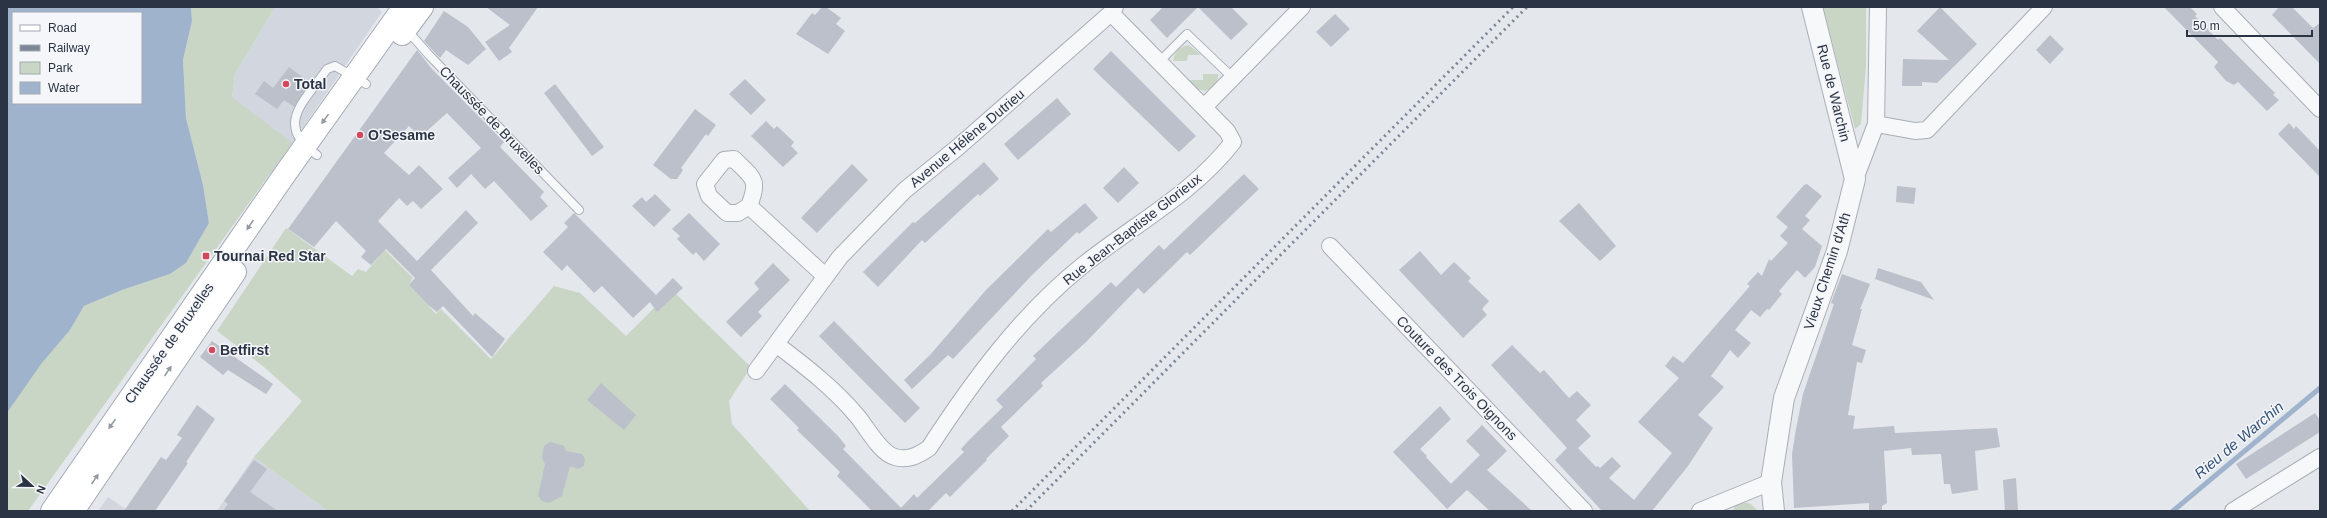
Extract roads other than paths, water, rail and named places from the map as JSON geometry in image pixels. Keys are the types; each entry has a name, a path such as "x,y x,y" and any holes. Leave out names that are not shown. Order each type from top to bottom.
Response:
{"main road":[{"name":"Chaussée de Bruxelles","path":"52,511 360,81 402,18 422,7"},
{"name":"Chaussée de Bruxelles","path":"73,511 310,151"}],"street":[{"path":"1204,107 1302,7"},
{"name":"Rue de Warchin","path":"1812,7 1855,179"},
{"name":"Vieux Chemin d'Ath","path":"1774,511 1771,482 1784,398 1837,251 1855,179 1876,124 1878,7"},
{"path":"1876,124 1915,131 1927,130 2044,7"},
{"path":"2222,7 2320,109"},
{"name":"Rue Jean-Baptiste Glorieux","path":"776,344 845,401 879,445 894,457 907,458 919,456 929,448 987,364 1033,311 1081,266 1181,194 1226,152 1233,142 1227,131 1113,10"},
{"name":"Avenue Hélène Dutrieu","path":"756,371 840,257 905,190 957,148 1113,10"},
{"path":"749,206 826,276"},
{"name":"Couture des Trois Oignons","path":"1330,246 1584,511"},
{"path":"2233,511 2320,457"},
{"path":"1700,511 1771,482"}],"lane":[{"name":"Chaussée de Bruxelles","path":"402,18 429,55 579,210"},
{"path":"1160,61 1187,34 1233,78"},
{"path":"310,151 294,126 294,116 327,69 335,66 360,81"}],"water":[{"path":"7,7 191,7 192,21 183,60 186,118 203,185 209,223 186,263 170,274 122,290 84,306 70,330 41,364 7,413"}],"waterway":[{"name":"Rieu de Warchin","path":"2173,511 2320,388"}],"railway":[{"path":"1012,511 1513,7"},
{"path":"1026,511 1527,7"}],"place":[{"name":"Total","path":"286,84"},
{"name":"O'Sesame","path":"360,135"},
{"name":"Tournai Red Star","path":"206,256"},
{"name":"Betfirst","path":"212,350"}]}
